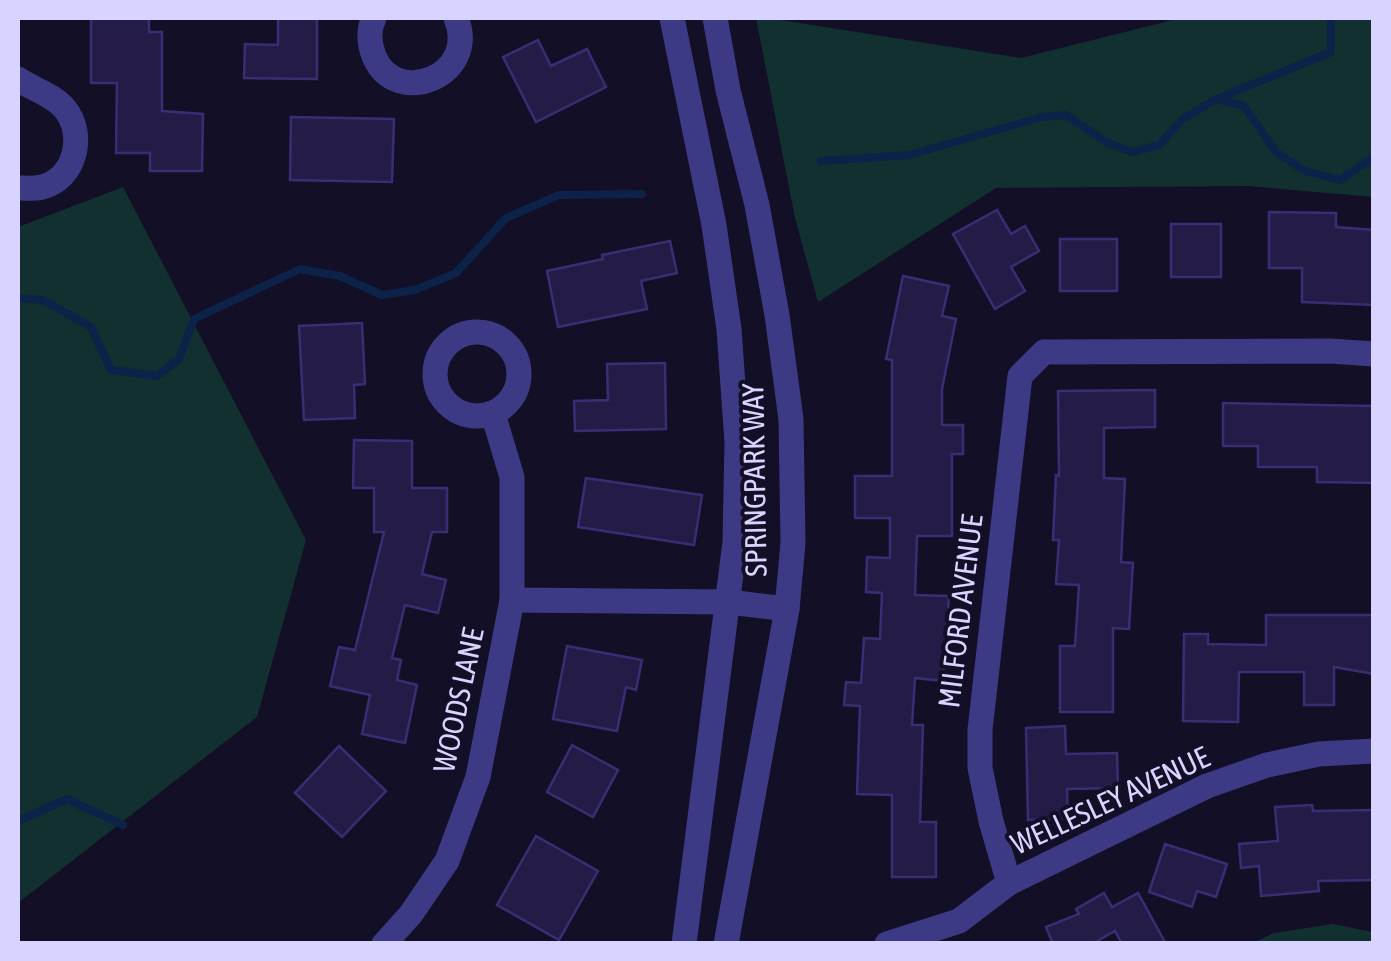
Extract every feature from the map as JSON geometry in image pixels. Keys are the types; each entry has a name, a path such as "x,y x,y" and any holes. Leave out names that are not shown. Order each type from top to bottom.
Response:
{"street":[{"path":"374,18 369,44 377,64 392,78 412,83 433,80 449,68 460,50 461,30 456,18"},
{"name":"SPRINGPARK WAY","path":"672,18 714,225 729,329 737,442 735,542 693,943"},
{"name":"SPRINGPARK WAY","path":"715,18 777,315 791,419 793,544 787,609 726,944"},
{"path":"18,79 64,107 76,128 76,153 64,174 44,187 18,188"},
{"name":"MILFORD AVENUE","path":"1009,883 980,768 980,730 1020,376 1044,352 1374,354"},
{"path":"494,414 512,477 512,600"},
{"name":"WOODS LANE","path":"384,944 411,914 447,861 478,777 512,600 728,602 787,609"},
{"name":"WELLESLEY AVENUE","path":"887,944 959,921 1009,883 1207,786 1267,765 1319,754 1374,752"}],"green space":[{"path":"756,18 1021,58 1181,18 1373,18 1373,197 1248,186 996,188 818,302 795,218"},
{"path":"123,187 306,540 257,717 18,903 18,227"},
{"path":"1333,924 1373,932 1373,943 1253,943 1274,933"}],"building":[{"path":"91,18 149,18 149,32 162,32 162,111 203,114 202,171 150,171 150,153 116,153 117,83 91,83"},
{"path":"278,18 317,18 317,79 244,78 245,44 278,45"},
{"path":"538,40 551,66 587,49 606,87 536,122 503,57"},
{"path":"291,117 394,119 392,182 290,180"},
{"path":"997,210 1011,234 1025,226 1039,251 1011,267 1025,291 995,309 953,234"},
{"path":"1269,212 1336,213 1336,227 1374,230 1374,305 1302,302 1302,268 1269,268"},
{"path":"1171,224 1221,224 1221,277 1171,277"},
{"path":"1060,239 1117,239 1117,291 1060,291"},
{"path":"670,241 677,273 641,281 647,309 558,327 547,271"},
{"path":"903,276 949,286 942,316 956,319 942,389 942,425 963,425 963,454 952,454 952,536 917,536 915,595 949,596 943,681 915,678 912,725 923,725 920,822 936,822 936,877 892,877 892,795 857,794 860,706 844,705 846,682 861,683 864,638 880,639 882,593 866,592 867,557 890,558 890,518 855,518 855,476 892,476 892,360 886,359"},
{"path":"362,323 365,384 354,385 355,418 304,420 299,326"},
{"path":"665,363 666,429 575,431 574,401 608,400 607,364"},
{"path":"1155,390 1155,427 1104,428 1104,478 1125,479 1121,562 1133,563 1129,629 1113,628 1113,712 1060,712 1060,646 1075,646 1079,585 1056,584 1059,540 1053,540 1056,475 1059,476 1058,391"},
{"path":"1223,403 1374,406 1374,483 1317,482 1317,467 1258,467 1258,446 1223,446"},
{"path":"354,440 412,441 412,488 447,488 447,532 432,532 422,574 446,580 438,613 405,605 392,658 401,660 397,680 417,685 405,743 362,734 370,695 330,686 339,647 355,650 384,532 374,532 374,488 353,488"},
{"path":"586,478 702,495 694,545 578,527"},
{"path":"1266,615 1374,615 1374,674 1334,667 1334,705 1304,705 1304,672 1239,672 1238,722 1183,721 1184,634 1208,634 1208,644 1266,645"},
{"path":"567,646 642,660 636,690 626,687 617,731 553,719"},
{"path":"1065,726 1066,754 1117,753 1118,788 1067,789 1068,819 1028,820 1026,728"},
{"path":"572,745 618,770 593,817 547,792"},
{"path":"339,746 386,791 342,837 295,793"},
{"path":"1312,805 1313,811 1374,810 1374,880 1318,881 1319,891 1261,896 1259,866 1241,868 1239,844 1278,841 1275,807"},
{"path":"536,836 598,871 559,940 497,905"},
{"path":"1165,844 1227,864 1216,897 1197,891 1192,907 1149,892"},
{"path":"1104,893 1112,907 1138,893 1166,944 1122,944 1115,931 1092,944 1053,944 1046,927 1079,914 1076,909"}],"waterway":[{"path":"1219,98 1331,52 1331,18"},
{"path":"821,161 909,155 1042,117 1066,115 1108,143 1133,152 1159,145 1183,119 1216,99 1244,106 1276,152 1305,171 1340,180 1374,157"},
{"path":"18,298 43,300 91,327 111,370 157,376 179,359 194,319 300,269 340,276 382,295 415,290 456,273 506,218 559,195 642,194"},
{"path":"18,821 67,799 123,825"}]}
